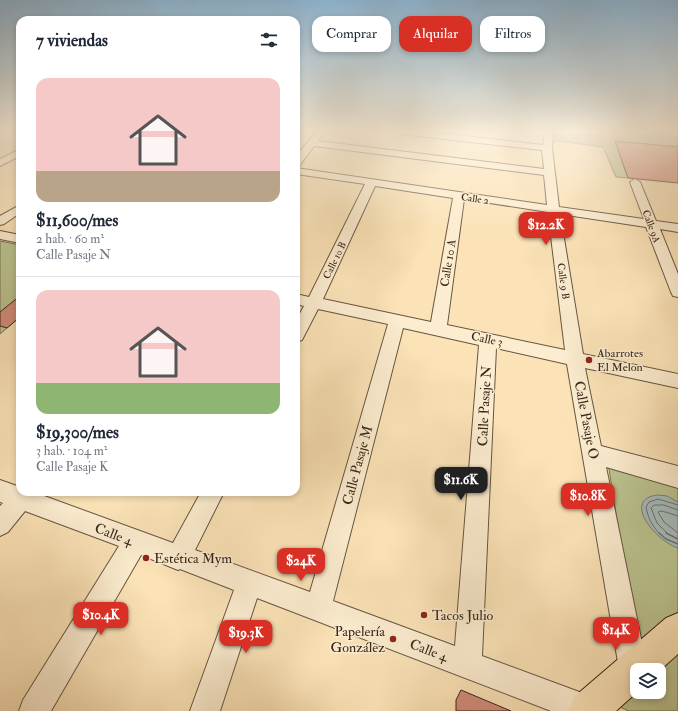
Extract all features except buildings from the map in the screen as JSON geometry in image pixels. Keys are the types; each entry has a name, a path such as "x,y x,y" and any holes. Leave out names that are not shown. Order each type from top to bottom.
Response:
{"main road":[{"path":"640,663 678,630"},
{"path":"589,711 630,672"}],"street":[{"path":"480,164 550,173"},
{"name":"Calle 9 B","path":"549,164 553,209 576,360"},
{"name":"Calle 2","path":"300,172 678,228"},
{"name":"Calle 9A","path":"635,182 678,292"},
{"name":"Calle 10 B","path":"300,328 371,183"},
{"name":"Calle 10 A","path":"438,329 459,196"},
{"path":"0,221 16,211"},
{"path":"0,235 16,239"},
{"name":"Calle 3","path":"300,300 678,381"},
{"name":"Calle Pasaje M","path":"318,608 397,321"},
{"name":"Calle Pasaje N","path":"468,665 488,339"},
{"name":"Calle Pasaje O","path":"576,360 633,663"},
{"path":"594,454 678,477"},
{"path":"0,524 15,494"},
{"name":"Calle 4","path":"20,496 135,542 318,608 589,711"},
{"path":"178,558 211,496"},
{"path":"34,711 135,542"},
{"path":"205,711 249,584"}],"green space":[{"path":"610,164 623,164 628,178 616,177"},
{"path":"0,241 16,244 16,320 0,334"},
{"path":"608,463 678,482 678,617 638,650"},
{"path":"678,645 678,711 629,711 613,704 630,696 630,699 666,699 666,663 664,663"}],"water":[{"path":"658,495 667,496 678,502 678,548 661,538 652,530 642,512 642,504 647,498"}],"place":[{"name":"Abarrotes El Melon","path":"589,360"},
{"name":"Estética Mym","path":"146,558"},
{"name":"Tacos Julio","path":"424,615"},
{"name":"Papelería González","path":"393,639"}]}
